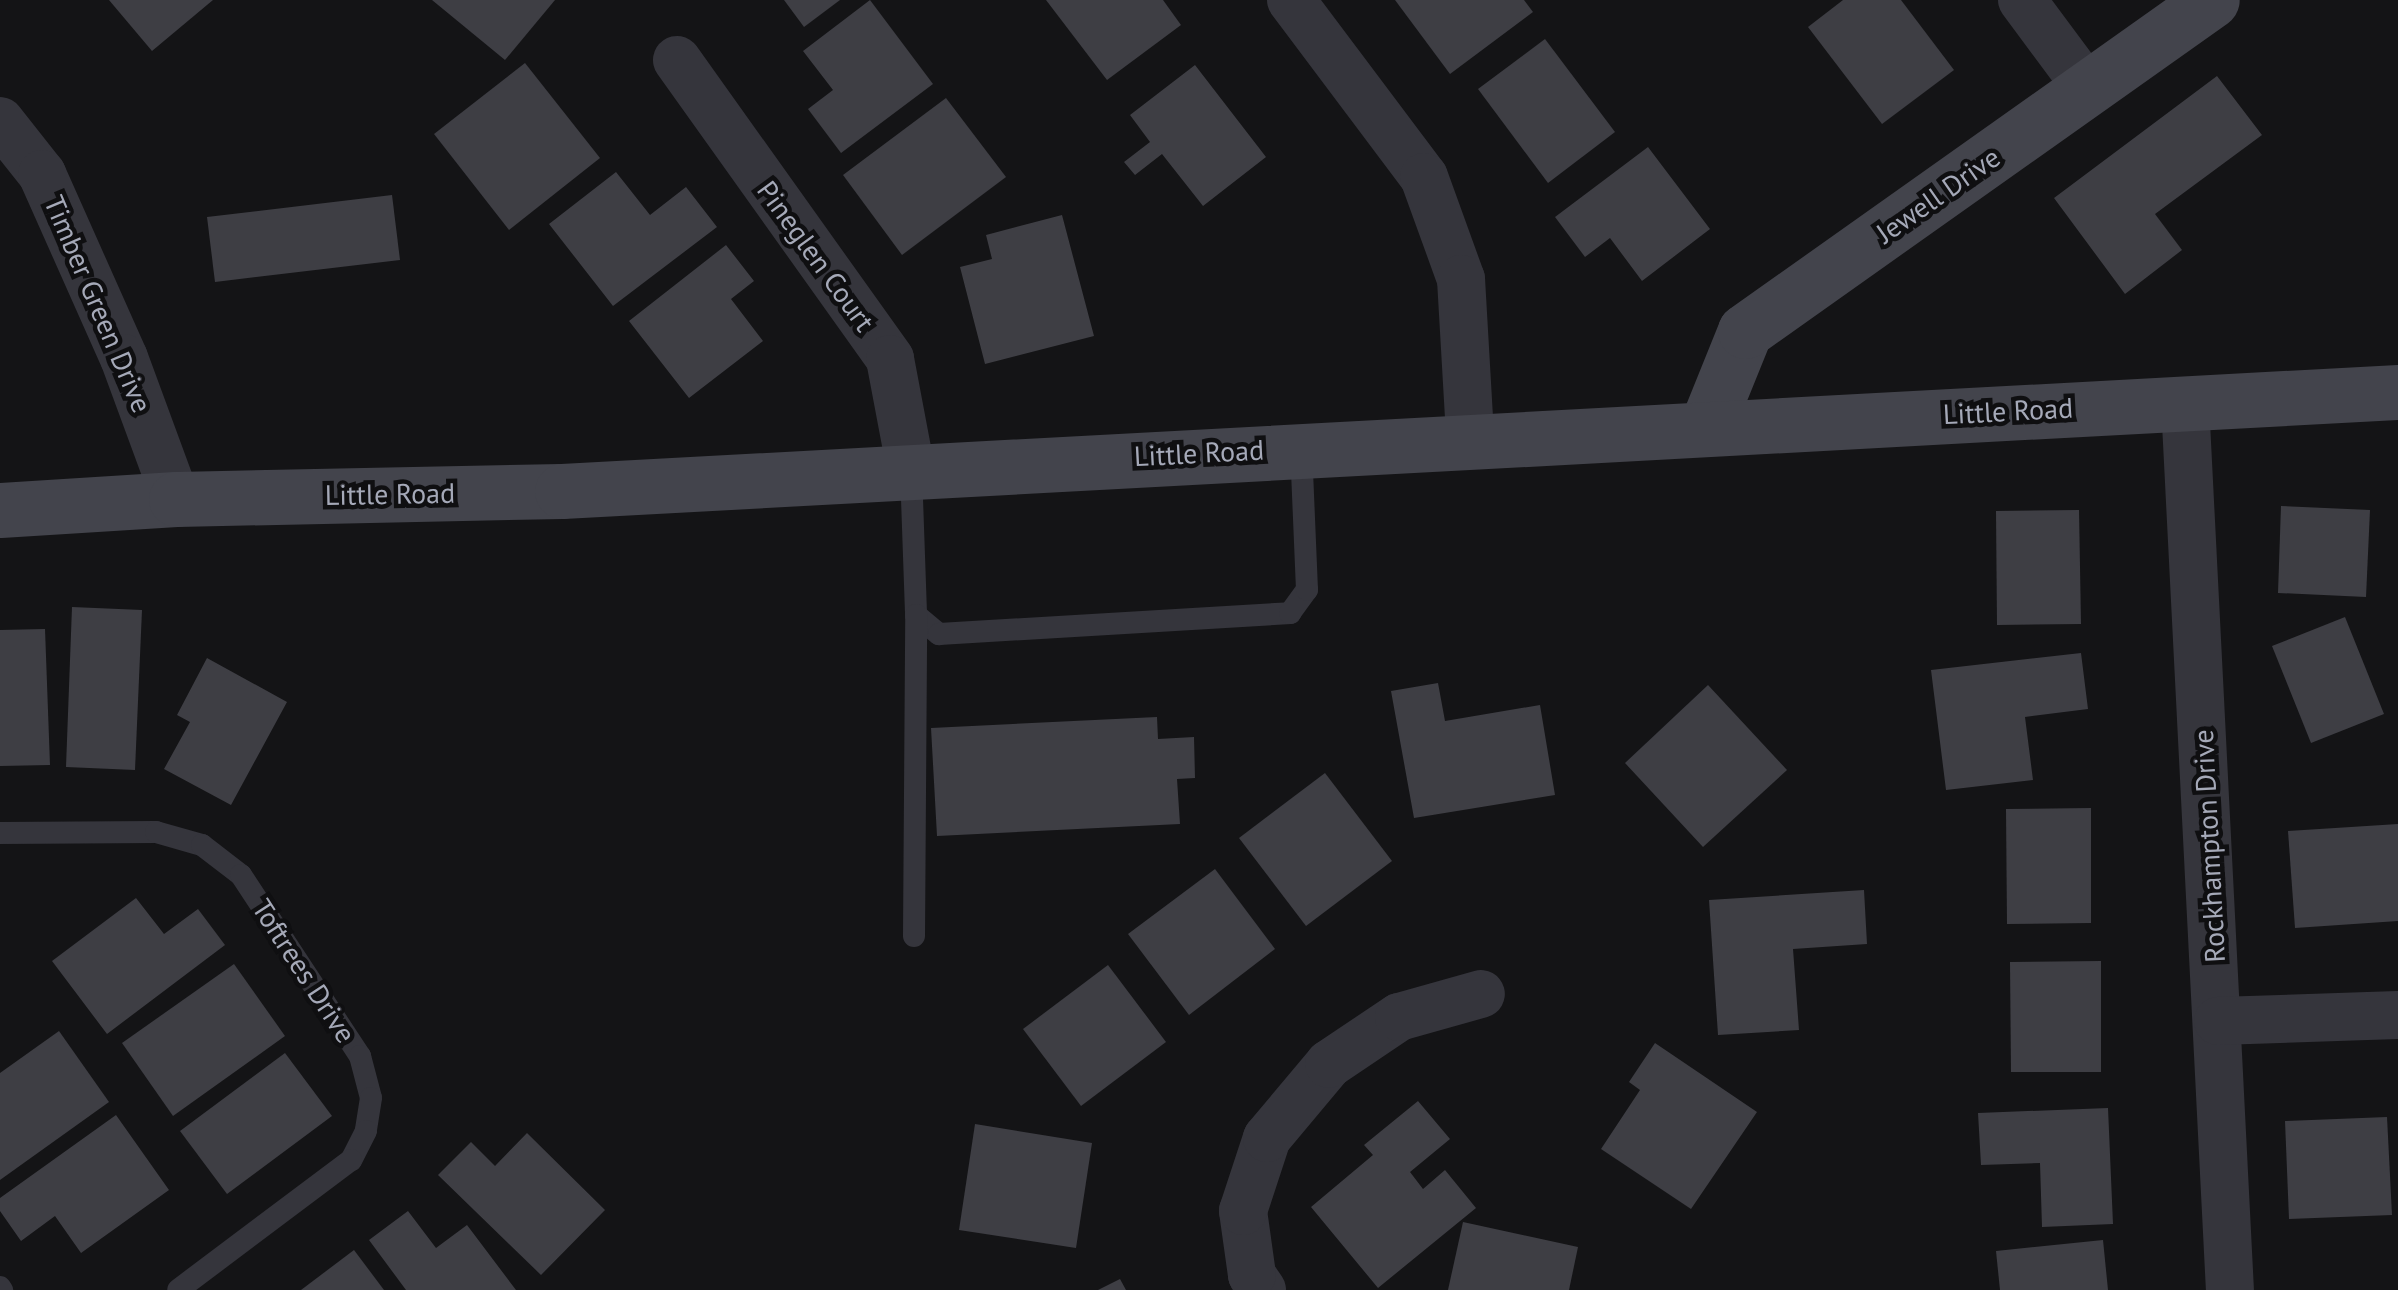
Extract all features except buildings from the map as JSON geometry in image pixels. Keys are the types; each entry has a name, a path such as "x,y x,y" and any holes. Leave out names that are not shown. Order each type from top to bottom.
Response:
{"street":[{"path":"1291,0 1424,177 1460,279 1470,438"},
{"path":"2022,0 2088,89"},
{"name":"Jewell Drive","path":"1708,425 1745,331 2212,0"},
{"name":"Pineglen Court","path":"677,60 890,358 911,470"},
{"name":"Timber Green Drive","path":"0,121 42,174 124,358 176,499"},
{"name":"Little Road","path":"0,510 176,499 562,491 1708,425 2398,392"},
{"name":"Rockhampton Drive","path":"2185,403 2230,1290"},
{"path":"1262,1290 1252,1275 1244,1211 1267,1138 1329,1064 1399,1018 1481,994"},
{"path":"2218,1021 2398,1015"}],"lane":[{"path":"916,615 939,634 1290,613 1307,590 1301,448"},
{"path":"911,470 916,615 914,936"},
{"name":"Toftrees Drive","path":"0,833 156,832 202,845 242,876 360,1056 371,1098 366,1131 351,1160 178,1290"}]}
